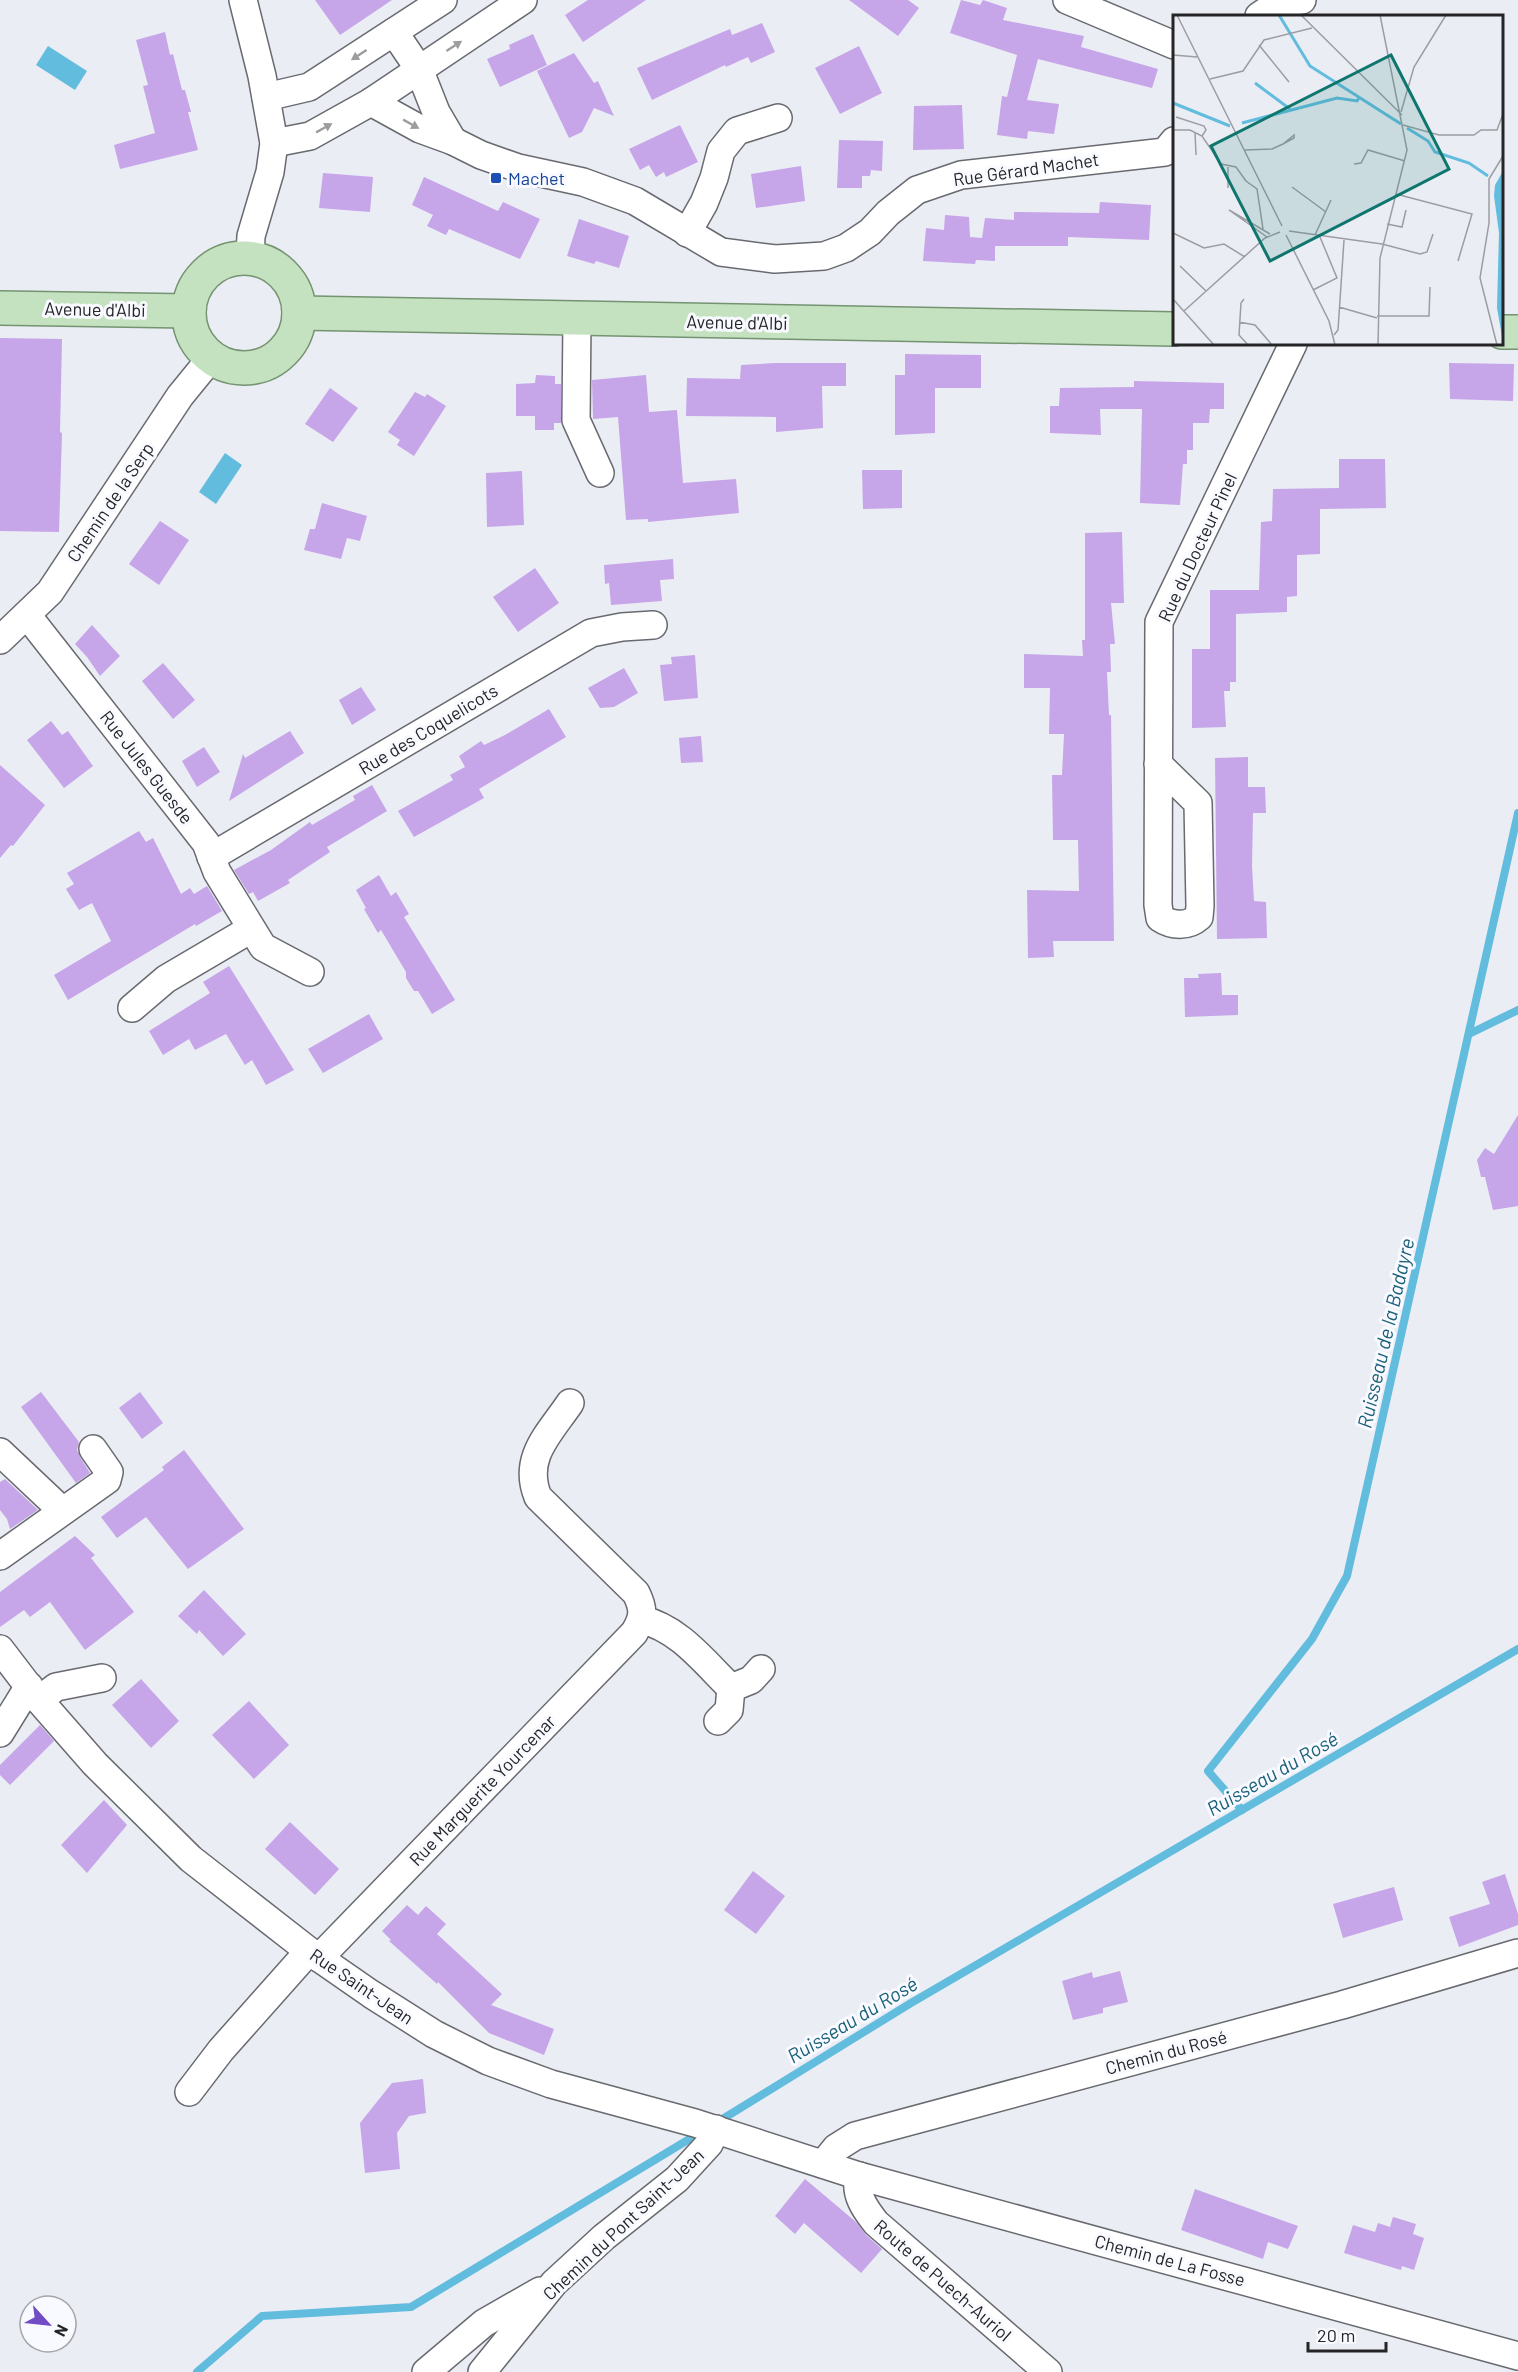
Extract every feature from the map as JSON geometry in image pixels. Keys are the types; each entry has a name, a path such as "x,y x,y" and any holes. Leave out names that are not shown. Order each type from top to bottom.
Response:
{"main road":[{"path":"250,258 263,261 278,269 289,282 297,297 299,313 296,330 288,346 269,362 244,369 227,366 211,358 201,348 193,336 189,311 194,291 202,277 215,267 230,260 250,258"},
{"name":"Avenue d'Albi","path":"0,308 189,311"},
{"name":"Avenue d'Albi","path":"299,313 1173,329"}],"street":[{"path":"243,0 262,76 273,143 270,172 251,236 250,258"},
{"path":"266,97 309,87 443,0"},
{"path":"273,143 310,136 371,102 523,0"},
{"path":"1067,0 1173,45"},
{"path":"394,32 419,69 436,112 453,141"},
{"name":"Rue Gérard Machet","path":"371,102 420,129 453,141 481,155 518,168 558,175 635,201 721,252 775,259 824,255 846,248 870,232 888,213 917,190 961,175 1171,153"},
{"path":"687,233 704,203 721,151 737,131 778,118"},
{"path":"577,319 576,420 600,474"},
{"name":"Rue du Docteur Pinel","path":"1158,764 1198,803 1200,906 1199,917 1192,923 1169,924 1160,918 1158,764 1160,622 1293,345"},
{"name":"Chemin de la Serp","path":"0,640 50,592 180,396 211,358"},
{"name":"Rue Jules Guesde","path":"27,615 206,843 217,872 263,947 310,972"},
{"name":"Rue des Coquelicots","path":"211,857 591,633 622,627 653,625"},
{"path":"132,1008 166,979 251,929"},
{"path":"570,1403 537,1453 532,1468 533,1484 538,1497 636,1593 643,1607 642,1620 657,1623 675,1634 731,1688"},
{"path":"0,1556 107,1480 109,1472 93,1449"},
{"path":"0,1452 61,1512"},
{"name":"Rue Marguerite Yourcenar","path":"189,2092 221,2050 634,1633 642,1620"},
{"name":"Rue Saint-Jean","path":"0,1649 94,1764 191,1859 314,1954 425,2028 488,2061 551,2084 705,2126 823,2164"},
{"path":"731,1688 751,1680 762,1669"},
{"path":"0,1733 34,1693 65,1683 82,1683 102,1678"},
{"path":"718,1721 729,1710 731,1688"},
{"name":"Chemin du Rosé","path":"823,2164 836,2148 855,2136 1331,2008 1518,1953"},
{"name":"Chemin du Pont Saint-Jean","path":"482,2372 554,2283 604,2237 676,2179 709,2144 705,2126"},
{"name":"Chemin de La Fosse","path":"823,2164 859,2176 1518,2356"},
{"name":"Route de Puech-Auriol","path":"859,2176 856,2185 861,2199 876,2223 1048,2372"},
{"path":"426,2372 484,2324 554,2283"}],"water":[{"path":"48,46 87,71 75,90 36,65"},
{"path":"225,453 242,465 216,504 199,492"}],"building":[{"path":"315,0 392,0 340,35"},
{"path":"588,0 646,0 583,42 565,15"},
{"path":"849,0 908,0 919,8 898,36"},
{"path":"961,0 980,5 983,0 1007,8 1003,20 1084,36 1081,47 1158,69 1152,88 1038,59 1027,100 1059,104 1054,134 1028,131 1027,139 997,135 1002,96 1007,97 1017,55 950,33"},
{"path":"762,23 775,52 751,63 748,57 726,67 725,65 652,100 637,68 730,29 732,35"},
{"path":"165,32 182,90 185,90 198,150 120,169 114,145 155,133 143,86 148,85 136,40"},
{"path":"533,34 547,65 500,87 487,59 510,49 509,45"},
{"path":"859,46 882,93 840,114 815,68"},
{"path":"574,53 594,83 598,81 614,116 594,108 582,132 569,138 537,71"},
{"path":"962,105 964,149 913,150 914,106"},
{"path":"680,125 698,162 666,177 664,172 656,177 649,165 640,170 629,149"},
{"path":"839,140 883,141 882,171 871,170 870,176 862,176 862,188 837,188"},
{"path":"801,166 805,201 756,208 751,174"},
{"path":"323,173 373,177 370,212 319,208"},
{"path":"424,177 498,211 503,202 540,219 520,259 449,229 446,235 427,226 433,215 412,205"},
{"path":"1100,202 1151,205 1149,240 1068,237 1068,246 995,246 995,261 976,260 975,264 923,261 926,228 944,230 945,215 969,217 970,237 982,238 985,218 1014,220 1014,212 1099,213"},
{"path":"579,219 629,236 619,268 567,256"},
{"path":"0,338 62,339 59,532 0,531"},
{"path":"905,354 981,355 981,388 935,388 935,433 895,435 895,375 905,375"},
{"path":"846,363 846,386 822,386 823,428 776,432 776,417 686,416 687,378 740,379 741,365"},
{"path":"1449,363 1514,364 1513,401 1450,399"},
{"path":"536,375 555,376 555,384 561,384 561,423 554,423 554,430 535,430 535,416 516,416 516,384 535,383"},
{"path":"646,375 649,412 677,410 683,483 736,479 739,513 648,522 648,519 626,520 618,417 593,419 592,380"},
{"path":"1134,381 1224,383 1224,409 1210,409 1209,423 1193,423 1193,450 1187,450 1187,464 1183,464 1180,505 1140,503 1142,409 1100,409 1101,435 1050,433 1050,406 1059,406 1060,388 1134,387"},
{"path":"330,388 358,408 333,442 305,424"},
{"path":"415,392 425,397 427,394 446,406 414,456 397,445 400,440 388,432"},
{"path":"1339,459 1385,459 1386,508 1320,509 1320,554 1297,555 1297,596 1287,597 1287,612 1236,614 1236,682 1230,682 1230,691 1224,691 1226,727 1192,728 1192,649 1210,649 1210,590 1259,590 1261,522 1272,521 1273,489 1339,488"},
{"path":"862,470 902,470 902,508 863,509"},
{"path":"522,471 524,525 487,527 486,473"},
{"path":"322,503 367,516 360,541 347,538 341,559 304,550 310,529 315,529"},
{"path":"160,521 189,540 159,585 129,564"},
{"path":"1122,532 1124,603 1111,603 1115,644 1110,644 1111,672 1107,672 1109,715 1111,715 1114,941 1053,941 1054,957 1028,958 1027,890 1079,891 1078,840 1053,840 1052,775 1062,775 1064,734 1049,734 1050,688 1024,688 1024,654 1083,656 1085,533"},
{"path":"673,559 674,579 660,580 662,601 611,605 609,583 605,584 604,565"},
{"path":"535,568 559,603 518,632 493,597"},
{"path":"92,625 120,656 100,676 75,644"},
{"path":"695,655 698,698 664,701 660,665 672,664 671,657"},
{"path":"163,663 195,700 173,719 142,681"},
{"path":"624,668 638,693 614,707 600,708 588,688"},
{"path":"361,687 376,710 352,725 339,700"},
{"path":"549,709 566,737 479,789 484,798 414,837 398,811 453,780 450,775 465,767 459,756 481,741 484,745"},
{"path":"51,721 62,735 68,731 93,766 64,788 27,740"},
{"path":"290,731 304,753 229,801 243,754 245,758"},
{"path":"701,736 703,762 681,763 679,738"},
{"path":"204,747 220,772 197,787 182,761"},
{"path":"1248,757 1248,787 1265,787 1266,813 1253,813 1252,866 1254,901 1266,902 1267,938 1217,939 1215,758"},
{"path":"0,765 45,805 13,846 11,845 0,858"},
{"path":"372,785 387,811 327,847 330,852 288,880 290,883 258,901 253,892 249,894 234,870 271,850 310,822 312,825 355,800 353,796"},
{"path":"139,831 146,842 153,838 181,894 190,888 194,894 207,886 222,911 196,926 195,924 68,1000 54,975 111,941 92,903 79,910 66,889 74,884 67,873"},
{"path":"379,875 391,896 396,892 409,914 404,917 455,1000 432,1014 418,991 414,991 406,978 406,972 381,930 378,933 356,890"},
{"path":"229,966 294,1070 266,1085 252,1060 245,1065 226,1034 195,1050 189,1039 163,1055 149,1031 210,993 203,982"},
{"path":"1221,973 1222,995 1238,995 1238,1015 1185,1017 1184,978 1199,978 1198,974"},
{"path":"369,1014 383,1039 323,1073 308,1049"},
{"path":"1518,1115 1518,1206 1493,1210 1485,1177 1481,1177 1477,1160 1485,1148 1494,1154"},
{"path":"41,1392 79,1442 77,1450 90,1473 76,1483 21,1407"},
{"path":"140,1392 163,1423 142,1439 119,1408"},
{"path":"184,1450 244,1529 188,1569 146,1517 117,1538 101,1517 164,1470 162,1467"},
{"path":"5,1479 38,1510 10,1529 7,1519 0,1510 0,1482"},
{"path":"75,1536 95,1555 91,1558 134,1612 85,1650 50,1602 30,1617 24,1610 0,1627 0,1592"},
{"path":"204,1590 246,1634 223,1656 199,1630 197,1634 178,1616"},
{"path":"141,1679 179,1721 151,1748 112,1705"},
{"path":"249,1701 289,1745 254,1779 212,1735"},
{"path":"40,1725 54,1741 10,1785 0,1775 0,1765"},
{"path":"104,1800 127,1825 87,1873 61,1845"},
{"path":"290,1822 339,1869 315,1895 265,1849"},
{"path":"753,1871 785,1896 756,1934 724,1910"},
{"path":"1505,1874 1518,1914 1518,1925 1459,1947 1449,1917 1490,1904 1482,1882"},
{"path":"1394,1887 1403,1920 1343,1938 1333,1904"},
{"path":"407,1905 418,1915 426,1906 446,1924 437,1934 502,1994 491,2005 554,2029 544,2055 489,2033 438,1982 437,1984 389,1941 391,1940 382,1931"},
{"path":"1120,1971 1128,2002 1103,2008 1103,2013 1073,2020 1062,1981 1092,1972 1093,1978"},
{"path":"423,2079 426,2113 409,2116 397,2133 400,2169 365,2173 360,2123 392,2083"},
{"path":"805,2179 856,2222 866,2235 882,2249 861,2273 804,2223 795,2234 775,2216"},
{"path":"1195,2189 1298,2226 1288,2249 1268,2242 1263,2259 1181,2230"},
{"path":"1393,2217 1416,2224 1413,2234 1424,2238 1414,2270 1402,2266 1401,2270 1344,2253 1353,2225 1375,2232 1378,2223 1390,2227"}],"waterway":[{"name":"Ruisseau de la Badayre","path":"1242,1810 1208,1771 1312,1639 1347,1576 1518,813"},
{"path":"1469,1034 1518,1010"},
{"name":"Ruisseau du Rosé","path":"716,2123 911,2003 1518,1649"},
{"name":"Ruisseau du Rosé","path":"197,2372 262,2316 411,2307 701,2132"}],"place":[{"name":"Machet","path":"496,178"}]}
